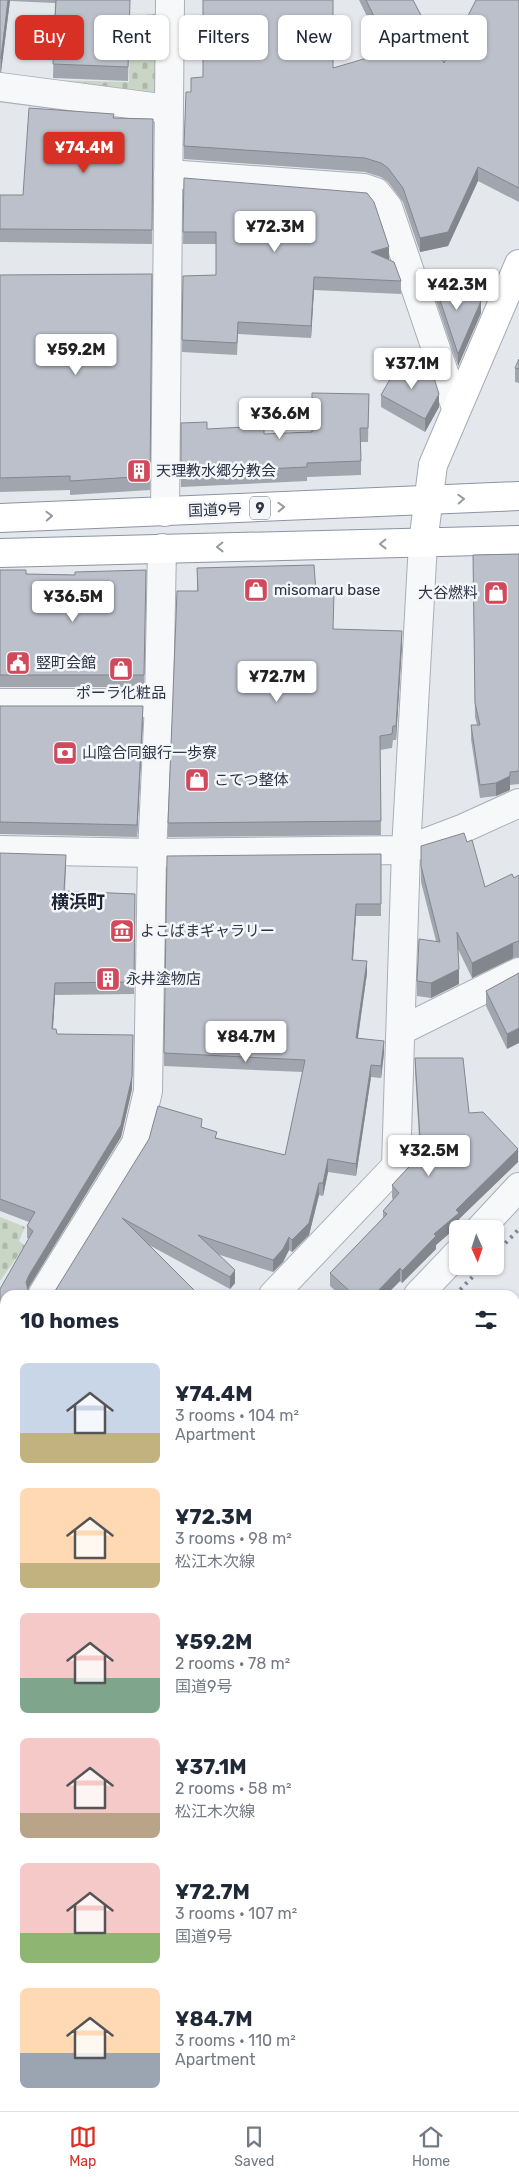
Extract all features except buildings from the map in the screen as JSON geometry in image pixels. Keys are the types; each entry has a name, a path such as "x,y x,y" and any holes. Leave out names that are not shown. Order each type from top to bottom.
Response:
{"main road":[{"path":"423,543 432,465 519,264"},
{"name":"国道9号","path":"0,518 519,496"},
{"path":"0,553 519,540"}],"street":[{"path":"164,512 170,0"},
{"path":"0,87 168,109"},
{"path":"168,174 364,188 376,192 388,207 456,408"},
{"path":"277,1290 396,1166 402,1030 406,850 423,543"},
{"path":"45,1290 136,1143 148,1091 152,853 159,703 162,548"},
{"path":"0,703 159,703"},
{"path":"0,850 152,853 406,850 464,828 519,802"},
{"path":"402,1030 519,972"},
{"path":"488,1220 519,1187"},
{"path":"423,1290 449,1262"}],"green space":[{"path":"129,60 160,60 160,103 52,90 51,80 129,82"},
{"path":"0,1217 25,1227 19,1241 25,1246 0,1281"}],"railway":[{"path":"504,1245 519,1229"},
{"path":"460,1290 474,1275"}],"place":[{"name":"天理教水郷分教会","path":"139,471"},
{"name":"misomaru base","path":"256,590"},
{"name":"大谷燃料","path":"496,593"},
{"name":"竪町会館","path":"18,663"},
{"name":"ポーラ化粧品","path":"121,669"},
{"name":"山陰合同銀行一歩寮","path":"65,753"},
{"name":"こてつ整体","path":"197,780"},
{"name":"よこばまギャラリー","path":"122,931"},
{"name":"永井塗物店","path":"108,979"}],"district":[{"name":"横浜町","path":"78,902"}]}
